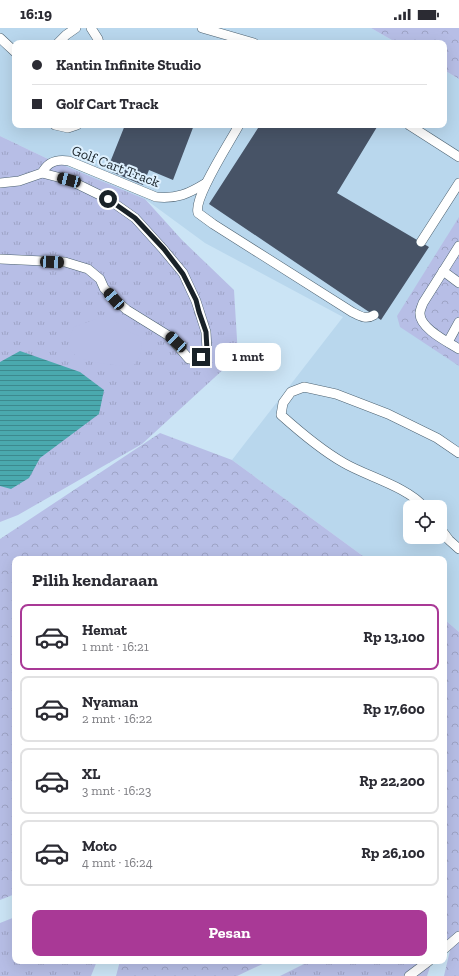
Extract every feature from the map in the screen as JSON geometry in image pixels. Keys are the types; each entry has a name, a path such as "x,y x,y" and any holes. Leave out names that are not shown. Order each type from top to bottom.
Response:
{"lane":[{"path":"61,40 66,34 76,28"},
{"path":"91,28 98,40"},
{"path":"202,28 244,40"},
{"path":"0,38 12,49"},
{"path":"237,128 206,183 197,206 198,213 352,312 362,317 374,315"},
{"path":"414,128 459,157"},
{"name":"Golf Cart Track","path":"0,183 19,180 42,173 44,168 51,162 60,159 69,160 156,197 166,198 188,194 206,183"},
{"path":"0,259 65,262 88,269 100,279 104,288 114,299 127,310 168,336 190,358 193,359 201,357 207,350 206,332 196,300 183,274 164,249 135,218 108,199 69,180 42,173"},
{"path":"421,242 459,183"},
{"path":"459,246 423,303 420,314 421,320 427,329 459,350"},
{"path":"443,271 459,283"},
{"path":"448,342 459,322"},
{"path":"415,500 401,490 344,464 301,433 281,415 282,403 291,392 304,387 336,394 395,418 438,438 459,453"},
{"path":"447,537 459,549"},
{"path":"447,946 457,938"},
{"path":"409,976 424,964"}],"shaded area":[{"path":"0,28 371,28 392,40 12,40 12,128 447,128 447,72 459,79 459,632 447,622 447,556 363,556 232,460 343,317 205,243 145,199 46,158 0,136"},
{"path":"20,351 80,372 104,390 99,414 40,458 29,478 11,489 0,486 0,362"}],"green space":[{"path":"371,28 459,28 459,79 447,72 447,40 392,40"},
{"path":"0,136 46,158 145,199 182,240 234,290 238,356 142,444 18,515 0,522"},
{"path":"459,217 459,366 400,327 397,316"},
{"path":"107,316 127,330 140,336 142,343 141,351 134,365 110,365 82,359 71,351 69,342 74,327"},
{"path":"160,433 232,460 363,556 12,556 12,895 0,900 0,539"},
{"path":"447,622 459,632 459,976 444,976 451,946 447,940"},
{"path":"12,918 12,964 96,964 91,976 0,976 0,923"},
{"path":"119,964 263,964 237,976 116,976"},
{"path":"304,964 431,964 427,976 280,976"}],"building":[{"path":"124,128 193,128 173,180 149,170 143,185 107,170"},
{"path":"258,128 376,128 337,193 429,247 381,320 209,204"}],"route":[{"path":"108,199 135,218 164,249 183,274 196,300 206,332 207,350 201,357"}]}
